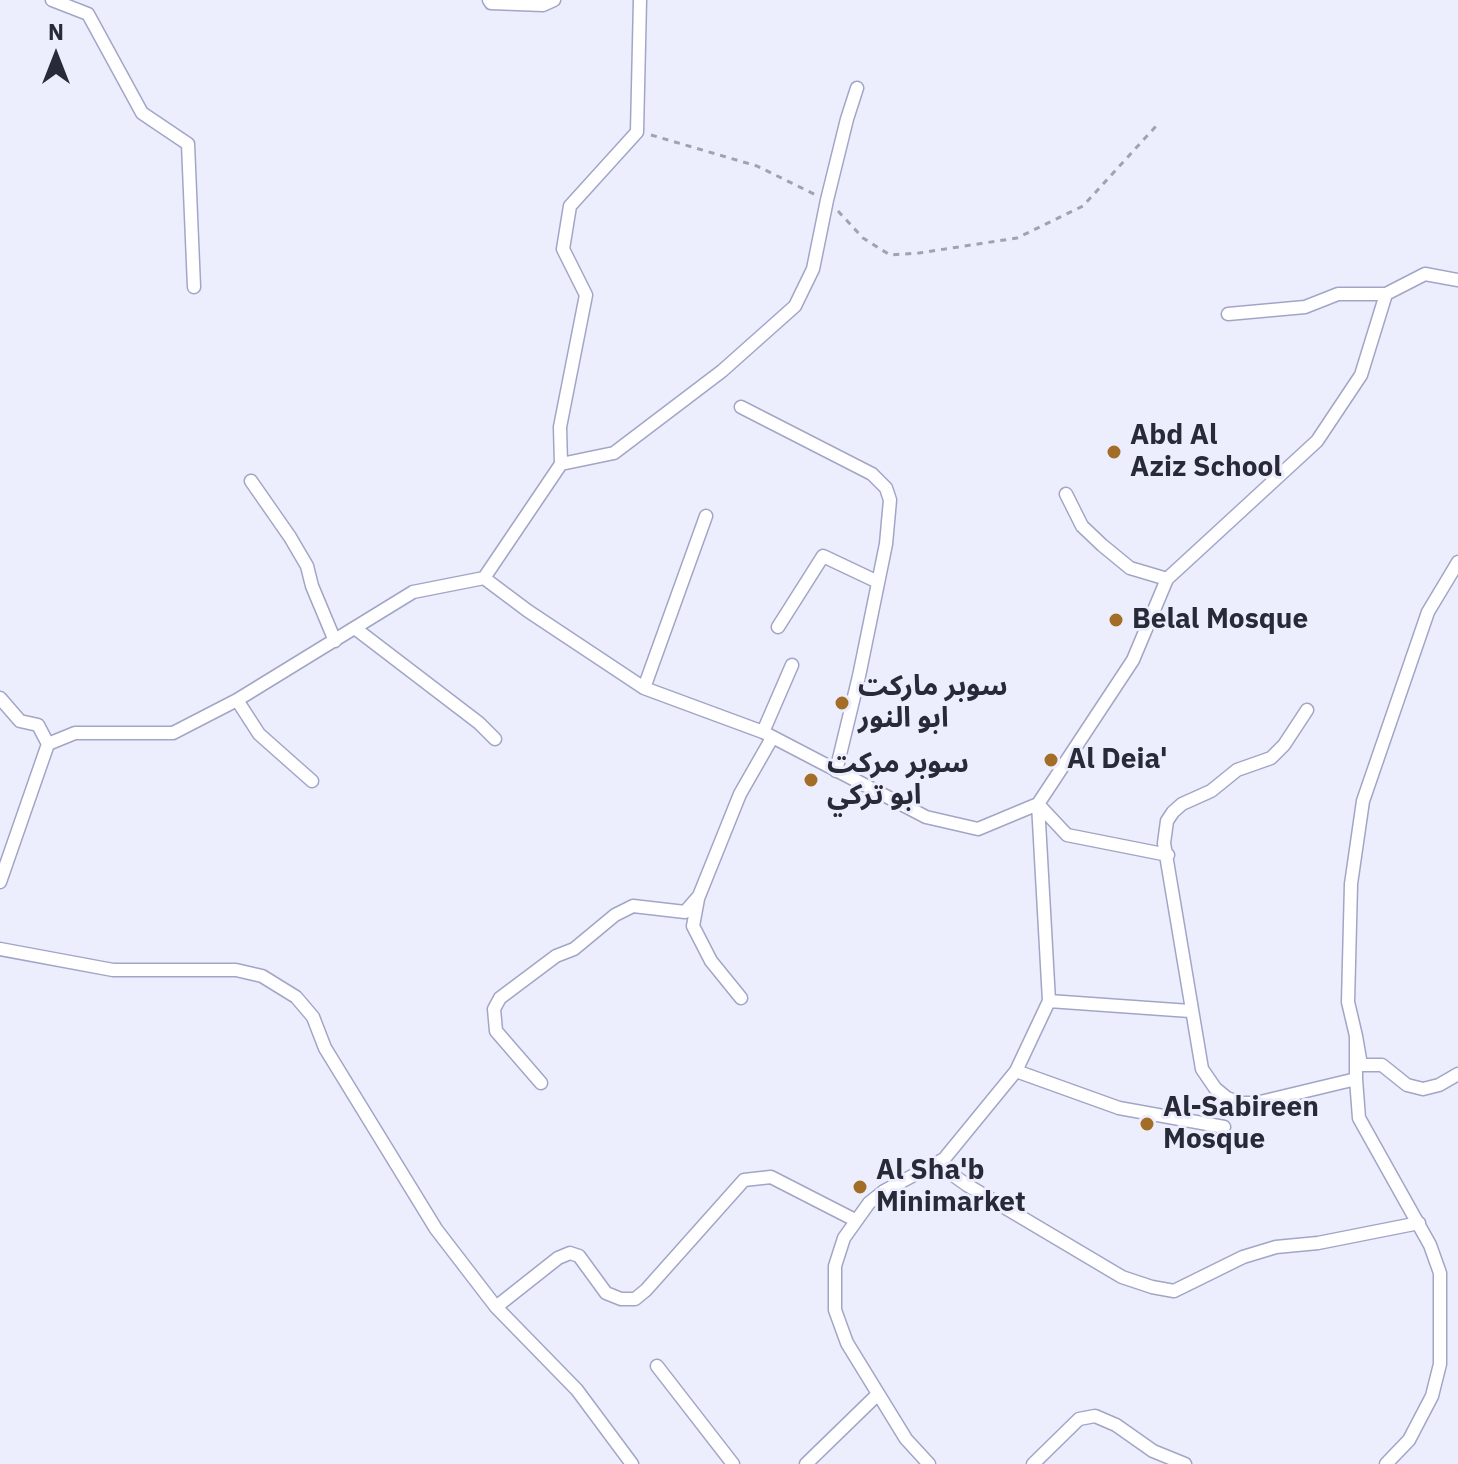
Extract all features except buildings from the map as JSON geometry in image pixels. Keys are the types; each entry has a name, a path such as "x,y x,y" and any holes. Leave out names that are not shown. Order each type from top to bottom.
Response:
{"street":[{"path":"52,0 88,14 142,113 188,144 194,287"},
{"path":"489,0 491,3 543,5 554,0"},
{"path":"48,744 75,733 173,733 237,700 413,592 484,578 561,464 560,427 586,295 563,249 570,206 637,132 640,0"},
{"path":"561,464 614,453 722,371 786,317 809,283 857,88"},
{"path":"1228,314 1305,307 1338,294 1386,294 1425,274 1458,280"},
{"path":"484,578 644,688 768,735 926,817 978,829 1038,804 1133,660 1167,579 1317,441 1361,375 1386,294"},
{"path":"741,407 871,473 889,493 891,511 878,582 836,771"},
{"path":"251,481 307,566 335,641"},
{"path":"1066,494 1082,526 1102,545 1130,568 1167,579"},
{"path":"644,688 706,516"},
{"path":"778,627 823,556 878,582"},
{"path":"1458,562 1428,612 1363,801 1351,884 1348,1002 1361,1065 1382,1065 1407,1085 1423,1089 1439,1085 1458,1074"},
{"path":"356,629 479,723 495,739"},
{"path":"741,998 711,961 693,926 699,896 740,794 768,735 792,665"},
{"path":"0,698 20,721 38,725 48,744 0,882"},
{"path":"237,700 259,734 312,781"},
{"path":"1307,710 1284,745 1271,758 1237,770 1211,791 1182,804 1173,812 1167,821 1164,843 1202,1069 1215,1088 1234,1101 1256,1103 1356,1079"},
{"path":"1038,804 1067,835 1168,855"},
{"path":"929,1464 906,1439 847,1343 835,1310 835,1266 844,1238 855,1220 884,1191 944,1159 1016,1071 1049,1001 1038,804"},
{"path":"541,1083 496,1031 494,1009 500,998 556,956 574,949 615,915 633,906 685,912 699,896"},
{"path":"0,949 113,970 236,970 262,976 286,988 313,1017 325,1048 436,1229 496,1307 577,1390 632,1464"},
{"path":"1049,1001 1190,1011"},
{"path":"1356,1036 1359,1118 1419,1223 1440,1273 1440,1364 1426,1412 1409,1440 1386,1464"},
{"path":"1016,1071 1119,1108 1224,1127"},
{"path":"936,1163 967,1185 1122,1277 1174,1291 1243,1257 1276,1247 1318,1243 1419,1223"},
{"path":"496,1307 558,1258 570,1253 579,1256 606,1293 621,1299 635,1299 744,1180 771,1177 784,1181 855,1220"},
{"path":"657,1366 733,1464"},
{"path":"806,1464 878,1394"},
{"path":"1033,1464 1079,1419 1095,1416 1116,1425 1153,1451 1185,1464"}],"path":[{"path":"637,132 757,166 827,200 863,238 890,255 1017,238 1083,206 1157,125"}],"place":[{"name":"Abd Al Aziz School","path":"1114,452"},
{"name":"Belal Mosque","path":"1116,620"},
{"name":"سوبر ماركت ابو النور","path":"842,703"},
{"name":"Al Deia'","path":"1051,760"},
{"name":"سوبر مركت ابو تركي","path":"811,780"},
{"name":"Al-Sabireen Mosque","path":"1147,1124"},
{"name":"Al Sha'b Minimarket","path":"860,1187"}]}
